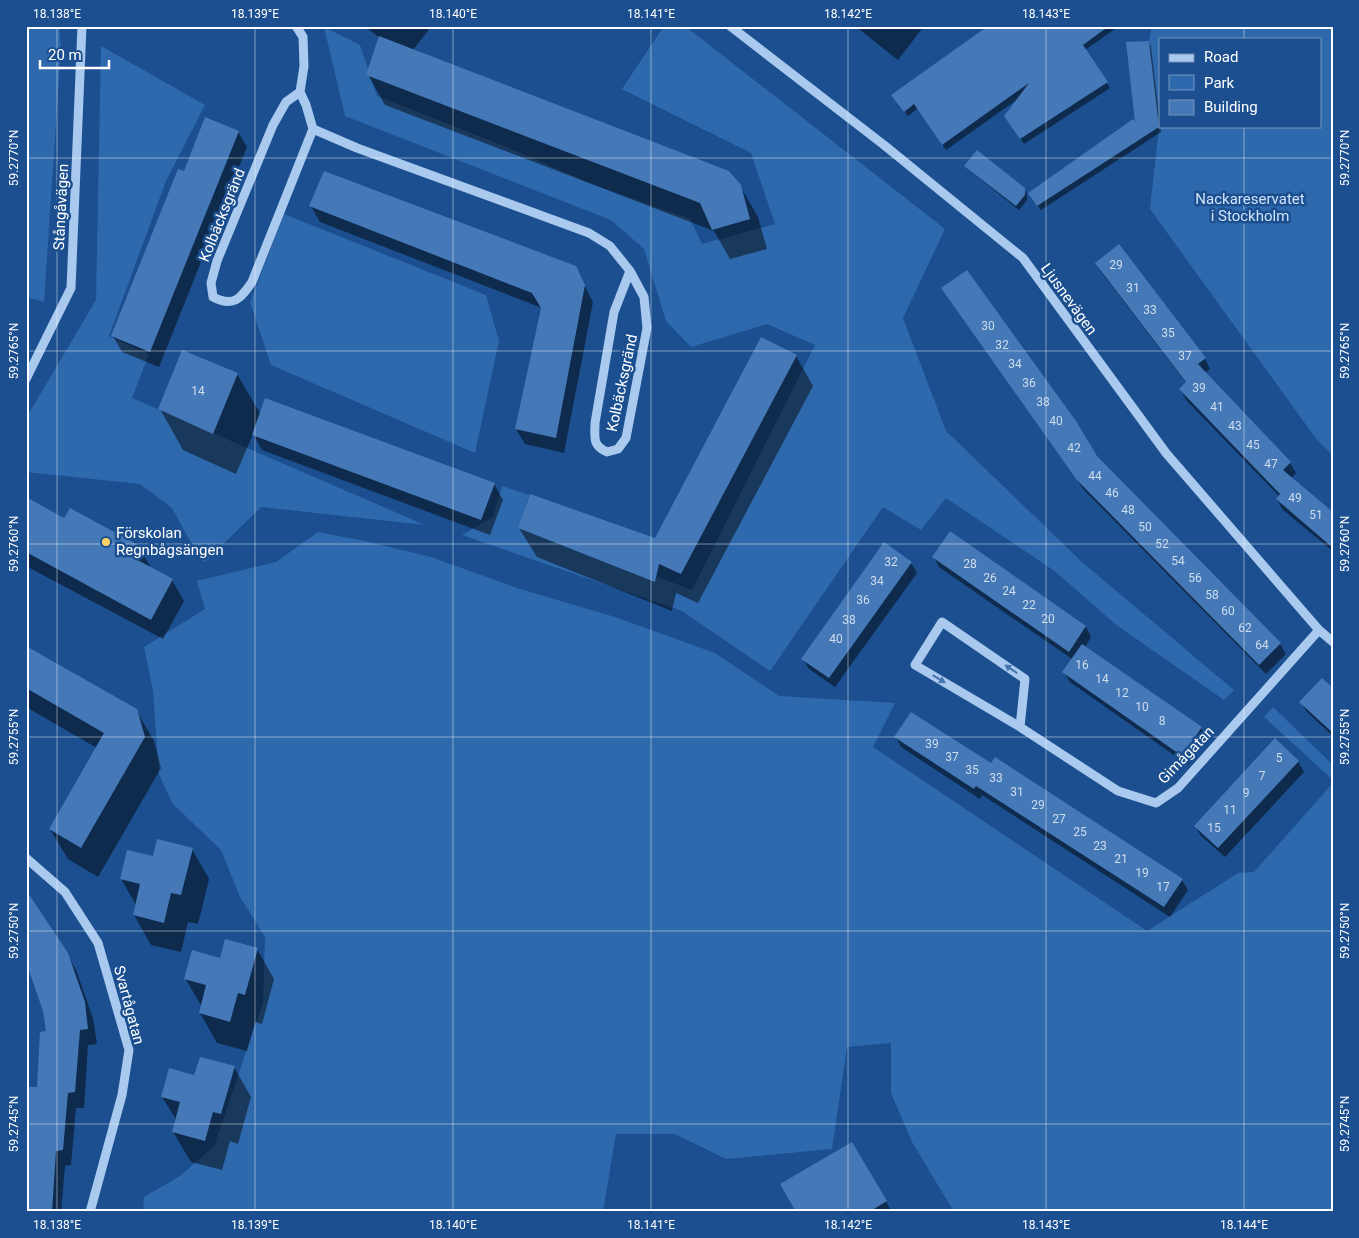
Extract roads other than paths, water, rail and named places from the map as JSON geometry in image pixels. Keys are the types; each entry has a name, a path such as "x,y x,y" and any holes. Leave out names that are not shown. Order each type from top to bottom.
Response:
{"street":[{"name":"Stångåvägen","path":"26,380 71,288 82,26"},
{"path":"296,26 303,37 304,66 300,92 313,129"},
{"name":"Ljusnevägen","path":"730,26 884,145 1023,258 1166,453 1319,630 1333,642"},
{"name":"Kolbäcksgränd","path":"300,92 286,102 273,125 217,261 211,283 213,297 221,302 231,302 242,297 252,282 313,129 357,148 589,233 610,246 630,272 644,297 648,328 626,438 618,449 607,452 599,448 594,440 594,422 614,312 630,272"},
{"name":"Gimågatan","path":"1020,727 1025,679 942,622 915,665 1020,727 1118,791 1156,803 1178,788 1319,630"},
{"name":"Svartågatan","path":"26,858 65,892 98,943 129,1050 122,1095 90,1212"}],"place":[{"name":"Förskolan Regnbågsängen","path":"106,542"}],"park label":[{"name":"Nackareservatet i Stockholm","path":"1250,208"}]}
